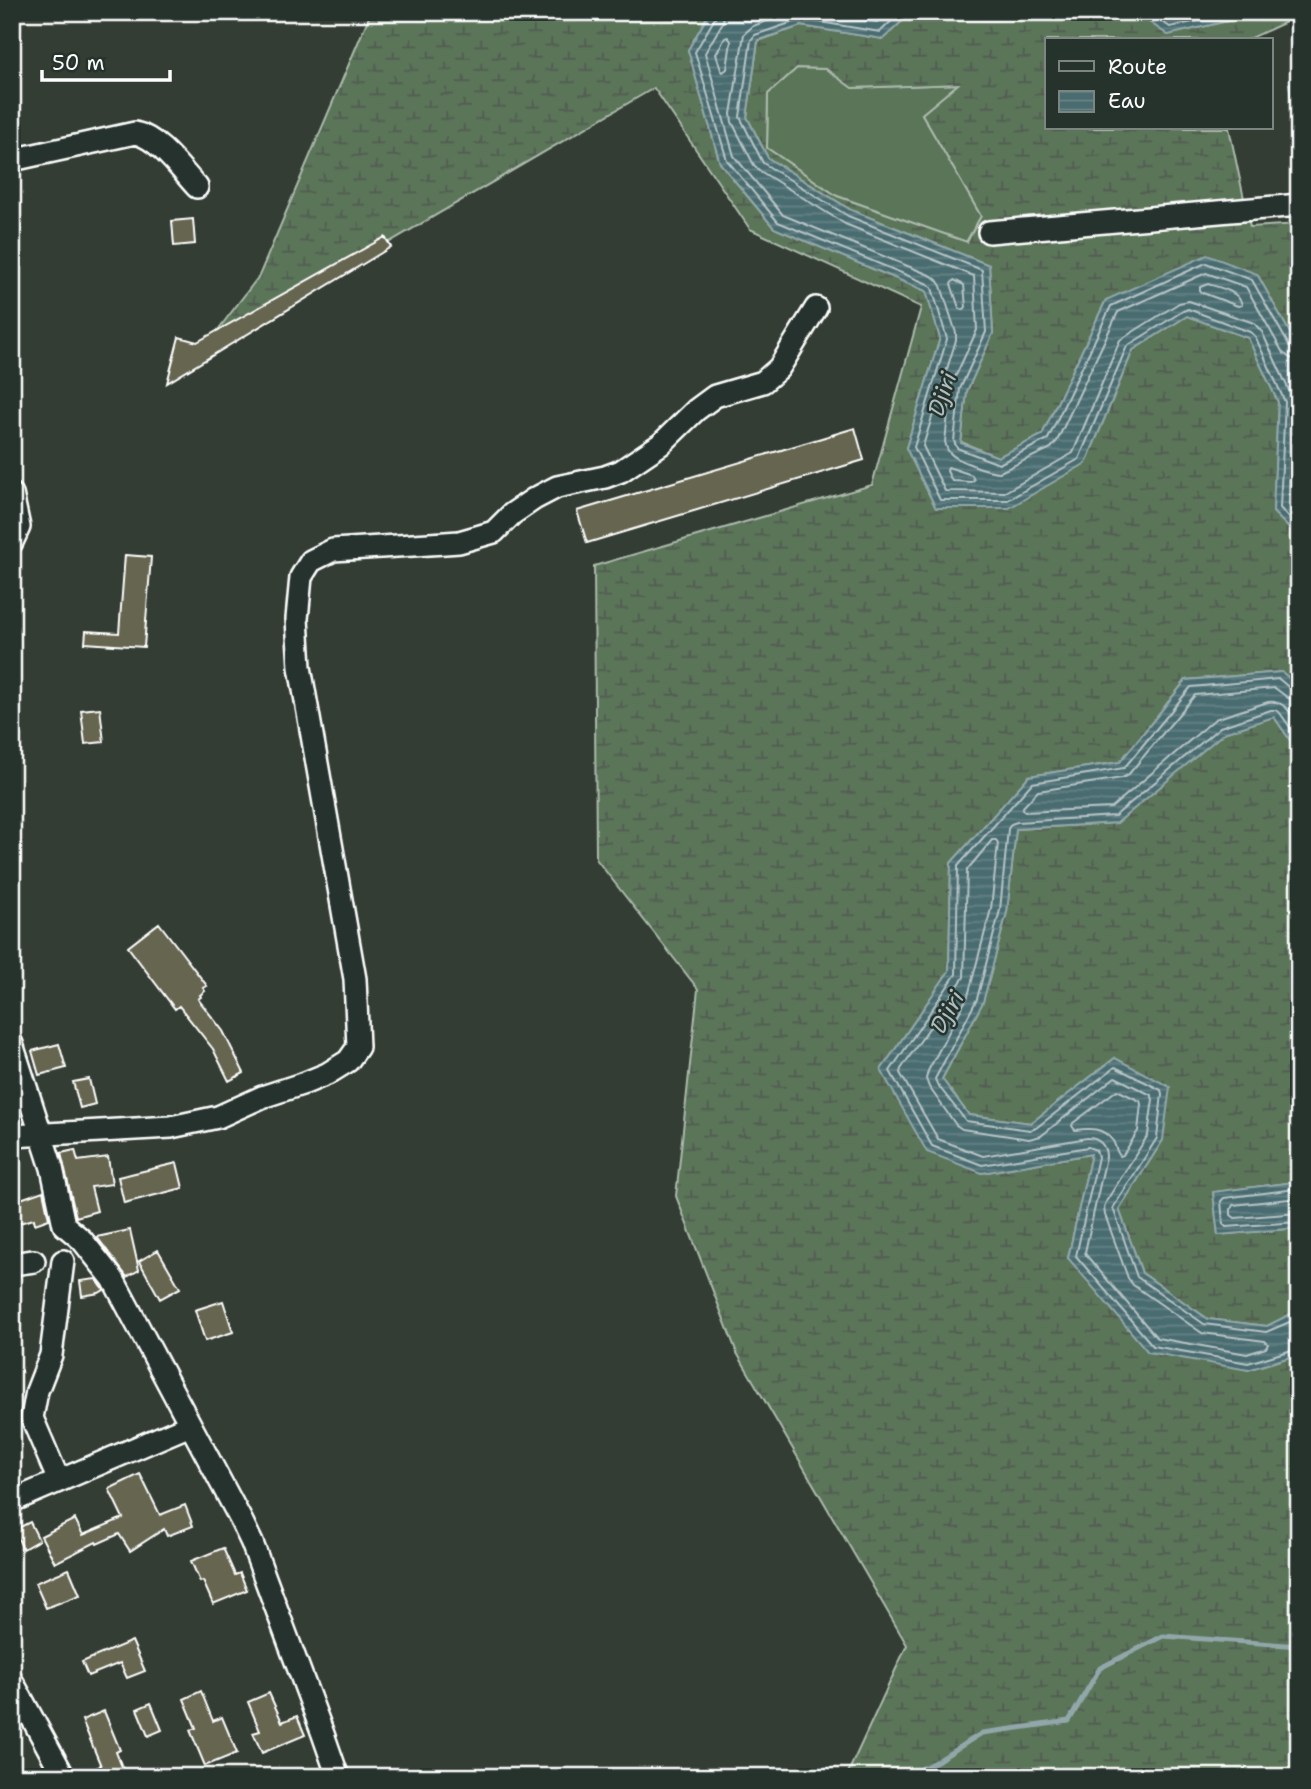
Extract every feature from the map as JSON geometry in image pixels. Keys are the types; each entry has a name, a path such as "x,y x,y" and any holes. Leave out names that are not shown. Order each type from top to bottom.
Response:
{"street":[{"path":"12,160 135,133 145,135 156,142 197,187"},
{"path":"989,232 1299,205"},
{"path":"12,1136 171,1126 218,1117 262,1097 327,1074 348,1061 358,1047 355,979 300,667 297,619 301,577 311,561 333,550 452,543 494,532 512,514 558,487 606,477 621,471 661,444 696,410 715,396 763,382 779,368 816,308"},
{"path":"12,494 19,527 12,542"},
{"path":"12,1044 52,1168 64,1225 82,1240 113,1279 252,1543 338,1777"},
{"path":"12,1264 34,1261"},
{"path":"59,1481 32,1418 37,1391 51,1355 63,1261"},
{"path":"12,1501 190,1424"},
{"path":"12,1681 16,1704 64,1777"}],"green space":[{"path":"371,12 710,12 688,50 720,163 774,228 926,291 940,338 906,448 936,508 1086,463 1133,350 1187,316 1248,338 1278,402 1273,512 1299,538 1299,687 1282,672 1186,680 1120,762 1029,776 951,863 949,971 881,1070 982,1173 1091,1154 1068,1258 1248,1370 1299,1354 1299,1777 936,1777 934,1774 930,1777 846,1777 907,1645 737,1353 676,1196 698,989 596,859 594,566 872,485 921,307 750,229 654,88 201,352 259,276"},
{"path":"912,12 1135,12 1168,35 1266,12 1299,12 1299,16 1251,38 1045,38 1045,130 1229,130 1250,227 1299,224 1299,349 1257,274 1106,300 1042,435 998,457 961,442 967,391 993,333 989,265 851,210 768,158 747,117 758,41 801,26 883,39","holes":["797,68 826,69 852,88 958,84 922,114 981,216 967,242 837,196 767,148 768,94"]},
{"path":"797,68 826,69 853,88 959,84 922,114 981,216 966,242 837,196 767,148 768,94"},
{"path":"1274,717 1299,755 1299,1175 1287,1183 1213,1192 1218,1235 1299,1228 1299,1310 1267,1326 1208,1319 1142,1273 1119,1209 1163,1140 1115,1058 1031,1123 969,1115 942,1079 983,1002 1007,912 1016,829 1117,823 1224,732"}],"water":[{"name":"Djiri","path":"710,12 912,12 883,39 801,26 758,40 747,117 768,158 851,210 989,265 993,333 967,391 961,443 998,457 1042,435 1106,300 1207,255 1257,274 1299,349 1299,538 1273,512 1278,402 1248,338 1187,316 1133,350 1086,463 1009,508 936,508 906,448 940,338 926,291 774,228 720,163 688,50"},
{"path":"1135,12 1266,12 1168,35"},
{"path":"1299,80 1299,148 1289,84"},
{"name":"Djiri","path":"1282,672 1299,687 1299,755 1274,717 1224,733 1117,823 1016,829 1007,912 983,1002 942,1079 969,1115 1031,1123 1115,1058 1170,1087 1163,1140 1119,1209 1142,1273 1208,1319 1267,1326 1299,1310 1299,1354 1248,1370 1148,1352 1068,1258 1091,1154 982,1173 927,1152 881,1070 949,971 951,863 1029,776 1120,762 1186,680"},
{"path":"1299,1175 1299,1228 1218,1235 1213,1192 1287,1183"}],"building":[{"path":"193,219 195,244 174,246 172,221"},
{"path":"385,237 391,247 167,383 179,337 197,342"},
{"path":"855,428 864,460 587,543 577,511"},
{"path":"125,555 151,557 144,647 85,643 86,631 119,633"},
{"path":"100,708 104,742 85,744 81,710"},
{"path":"159,923 207,986 203,988 205,991 198,999 223,1031 244,1073 229,1081 213,1049 179,1006 175,1009 128,947"},
{"path":"59,1044 66,1068 39,1075 32,1051"},
{"path":"89,1079 95,1104 80,1108 73,1082"},
{"path":"75,1150 78,1161 108,1157 112,1184 91,1187 97,1211 76,1217 61,1153"},
{"path":"177,1163 183,1188 124,1203 118,1177"},
{"path":"43,1191 49,1219 35,1224 34,1219 12,1225 12,1202"},
{"path":"130,1230 139,1270 127,1277 97,1237"},
{"path":"158,1250 180,1288 160,1299 139,1261"},
{"path":"96,1279 104,1290 82,1296 80,1281"},
{"path":"223,1301 233,1332 205,1341 195,1310"},
{"path":"140,1474 160,1515 185,1505 193,1526 167,1536 164,1529 130,1551 119,1534 97,1544 96,1542 55,1563 41,1536 75,1519 83,1535 123,1518 109,1489"},
{"path":"30,1522 39,1540 23,1549 14,1530"},
{"path":"223,1548 235,1575 240,1573 247,1590 213,1604 191,1561"},
{"path":"69,1569 80,1595 46,1608 35,1583"},
{"path":"132,1641 145,1671 127,1678 120,1663 88,1676 82,1662"},
{"path":"201,1691 213,1721 222,1717 237,1753 205,1766 190,1730 196,1728 184,1699"},
{"path":"269,1693 282,1722 297,1716 305,1735 262,1753 253,1733 260,1731 248,1702"},
{"path":"151,1703 162,1730 148,1736 137,1709"},
{"path":"104,1711 120,1750 116,1752 126,1777 77,1777 101,1766 82,1720"}],"waterway":[{"path":"906,1777 982,1733 1069,1721 1100,1668 1163,1636 1299,1646"}]}
